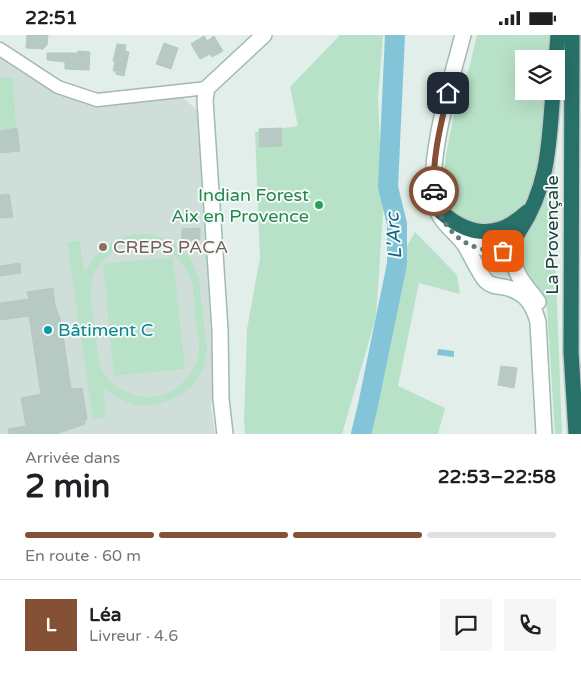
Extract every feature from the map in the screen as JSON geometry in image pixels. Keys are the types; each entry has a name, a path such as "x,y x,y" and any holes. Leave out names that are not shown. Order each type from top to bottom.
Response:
{"highway":[{"path":"557,50 558,35"},
{"name":"La Provençale","path":"572,35 571,342 576,434"},
{"path":"498,251 520,231 543,183 547,161 552,100"},
{"path":"437,208 449,220 460,226 474,231 488,232 501,230 517,222 530,209"}],"main road":[{"path":"463,35 440,127 434,188 437,208 447,227 462,241 487,282 512,289 526,298 534,308 538,322 544,434"},
{"path":"225,434 221,399 220,329 205,100 207,88 261,37"},
{"path":"462,241 498,251 511,257 519,277 542,307 546,321 552,434"},
{"path":"480,272 484,257 498,251"},
{"path":"497,286 503,285 510,280 515,267"}],"street":[{"path":"0,49 58,87 97,100 207,88"}],"shaded area":[{"name":"CREPS PACA","path":"0,53 102,103 181,96 198,111 214,383 211,406 215,434 0,434"}],"green space":[{"name":"Indian Forest Aix en Provence","path":"340,35 383,35 378,98 383,213 376,317 342,434 245,434 247,329 260,258 255,132 298,126 290,87"},
{"path":"477,35 551,35 550,50 515,50 515,100 546,100 542,158 532,192 515,216 495,225 471,223 456,214 447,203 443,182 456,104 469,69"},
{"path":"13,77 16,128 0,130 0,78"},
{"path":"553,163 555,163 554,227 562,434 555,434 547,308 522,268 521,259 513,248 535,215 547,189"},
{"path":"415,232 457,275 460,294 419,283 398,386 445,408 438,434 360,434 397,264"},
{"path":"150,234 169,240 190,257 199,278 207,351 198,378 193,385 179,396 150,406 138,406 120,399 103,388 106,417 93,419 67,242 80,241 84,273 105,247 117,239 126,236","holes":["127,244 153,244 167,250 182,263 193,287 199,339 198,358 188,377 180,385 161,395 150,397 129,393 111,382 104,374 100,365 92,305 92,282 95,271 102,262"]},
{"path":"173,257 185,369 114,376 103,264"}],"water":[{"path":"438,349 454,351 454,357 437,355"}],"building":[{"path":"27,35 48,35 47,45 43,49 26,48"},
{"path":"204,36 207,41 214,36 223,51 212,57 210,54 200,59 191,44"},
{"path":"164,43 178,48 171,69 156,64"},
{"path":"117,44 126,45 125,51 129,52 124,76 113,71"},
{"path":"78,51 90,52 89,70 65,69 65,62 47,60 47,53 78,53"},
{"path":"17,128 20,151 0,153 0,131"},
{"path":"281,128 282,146 260,147 259,129"},
{"path":"9,194 13,217 0,218 0,195"},
{"path":"200,228 200,240 182,241 182,229"},
{"path":"20,263 21,273 0,276 0,266"},
{"path":"53,288 55,305 61,322 71,389 82,388 87,419 85,424 56,434 9,434 8,429 26,426 21,398 41,394 29,316 0,320 0,303 29,299 27,292"},
{"path":"501,366 517,368 514,388 498,385"}],"waterway":[{"name":"L'Arc","path":"361,434 397,264 397,224 388,187 395,35"}],"way so far":[{"path":"434,191 440,217 447,227 462,241 492,251 503,251"}],"place":[{"name":"Indian Forest Aix en Provence","path":"319,205"},
{"name":"CREPS PACA","path":"103,247"},
{"name":"Bâtiment C","path":"48,330"}],"route":[{"path":"434,191 435,162 440,127 448,93"}]}
